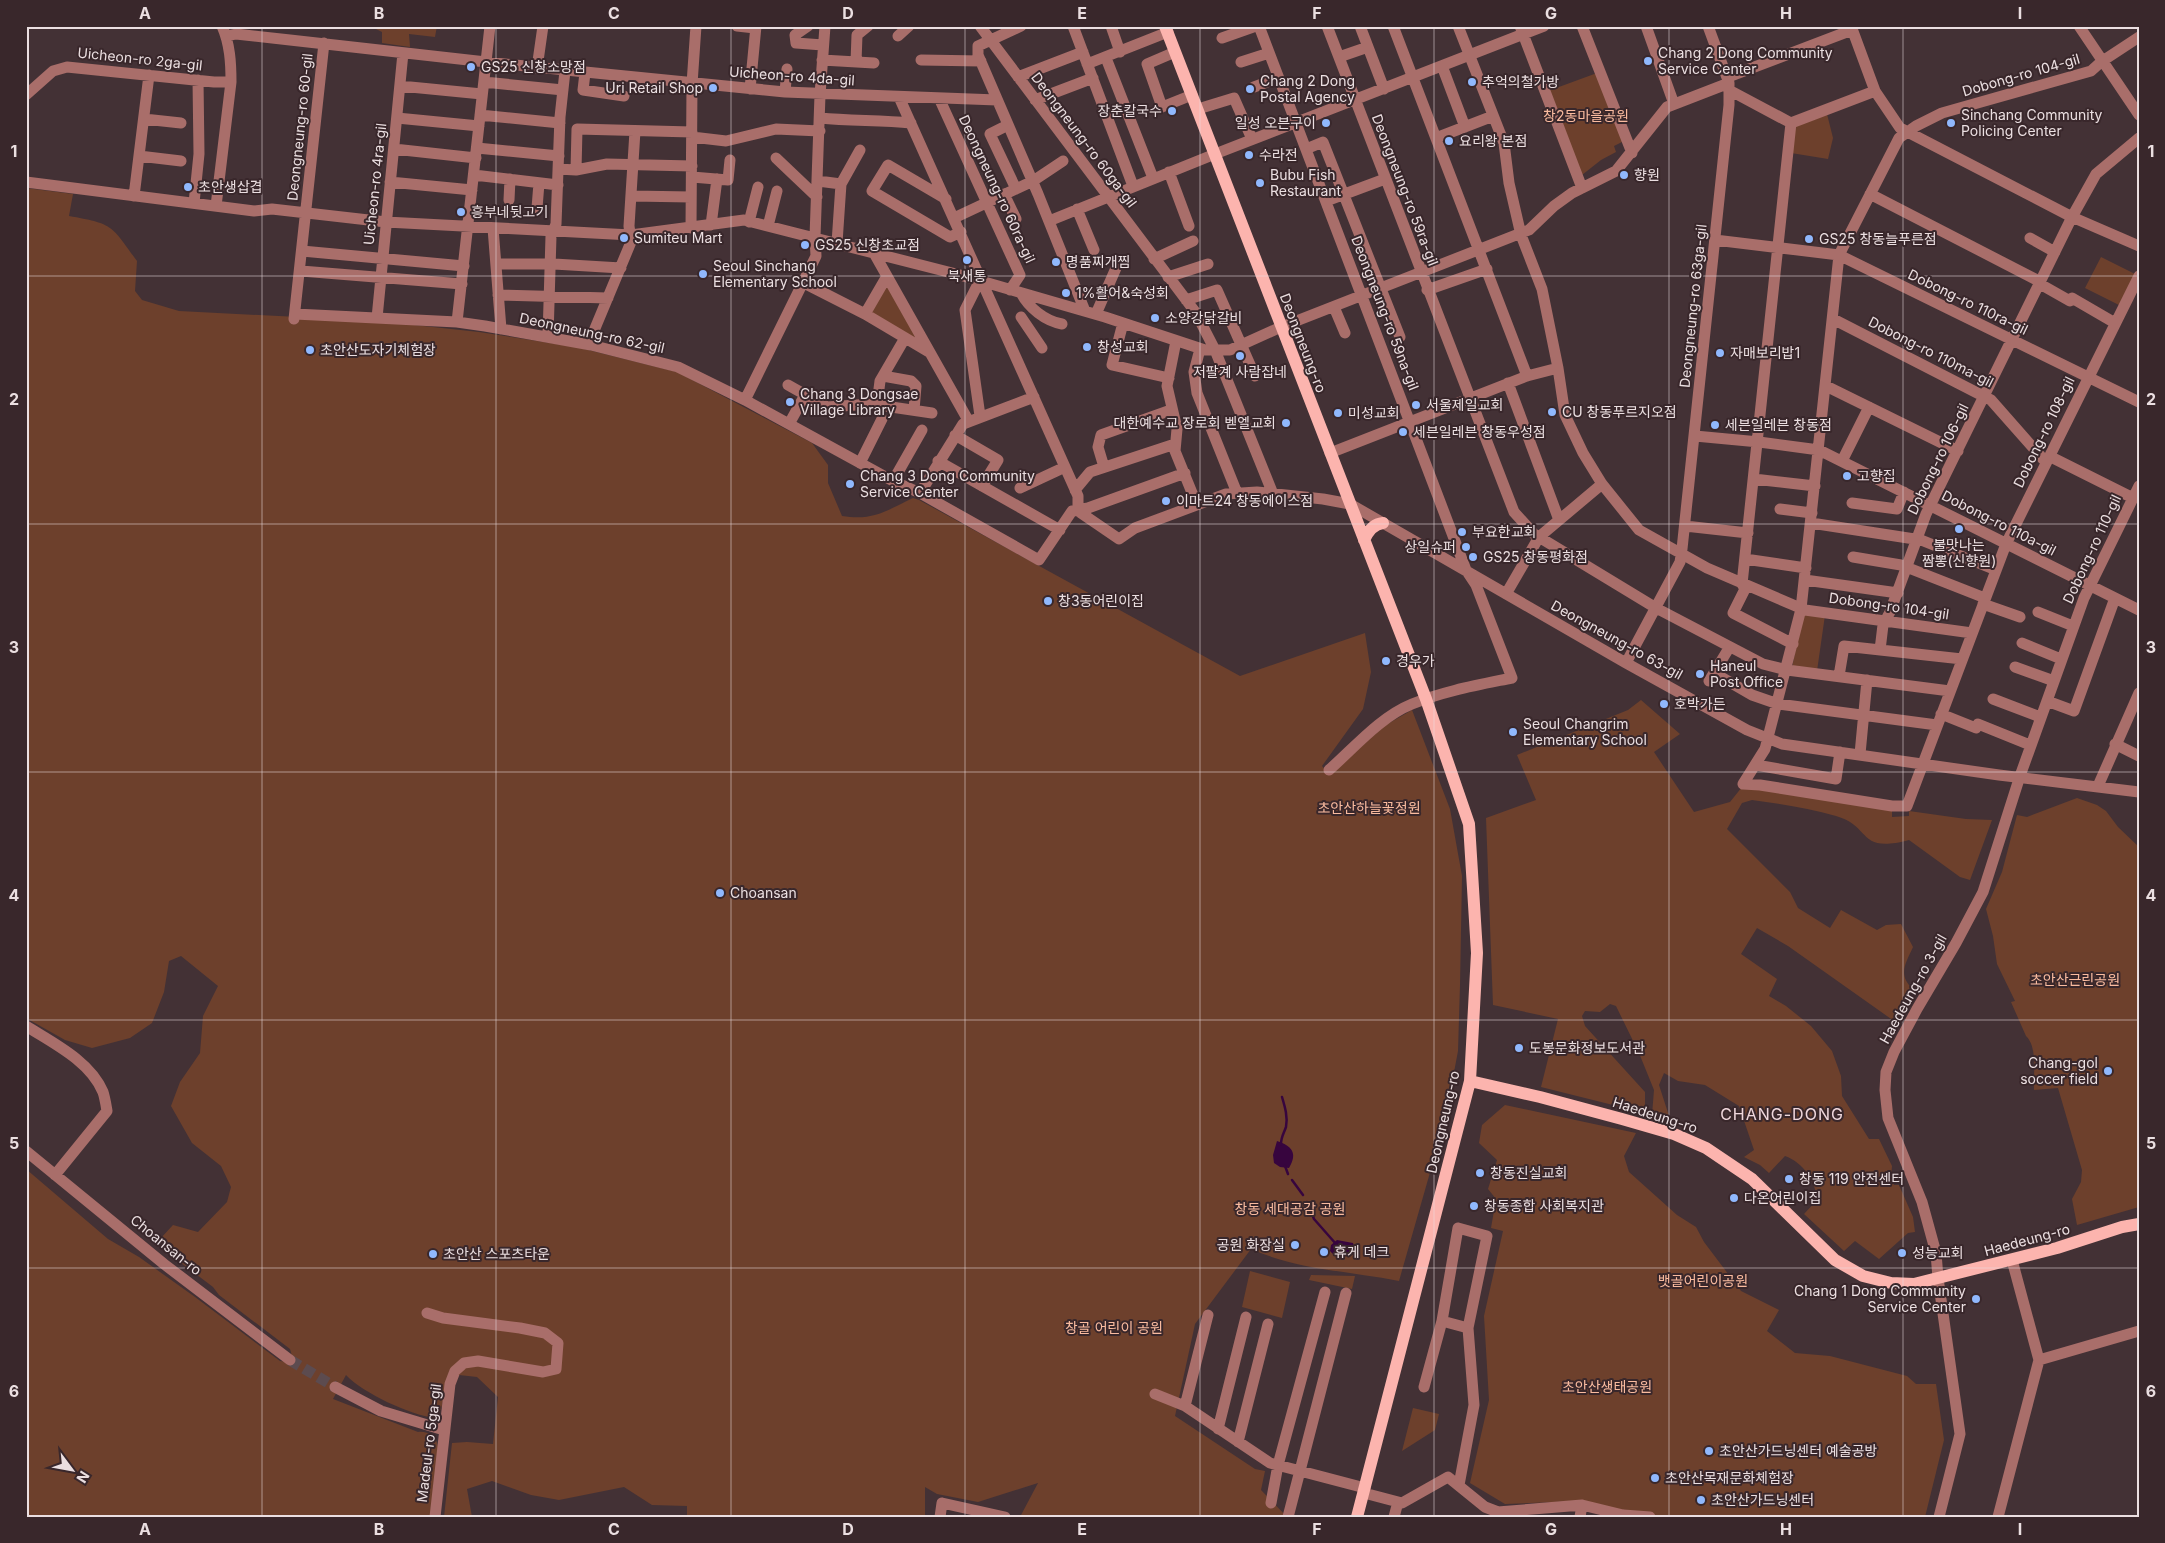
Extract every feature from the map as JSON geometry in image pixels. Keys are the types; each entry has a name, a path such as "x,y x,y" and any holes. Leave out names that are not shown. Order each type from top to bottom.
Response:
{"main road":[{"name":"Deongneung-ro","path":"1168,28 1281,327 1426,700 1468,824 1477,952 1470,1081 1357,1517"},
{"path":"1364,540 1372,527 1383,522"},
{"name":"Haedeung-ro","path":"1470,1081 1540,1097 1674,1134 1706,1148 1752,1179 1772,1197 1825,1253 1863,1276 1891,1283 1914,1284 2012,1260 2139,1224"}],"street":[{"path":"457,322 490,26"},
{"path":"537,68 543,26"},
{"path":"691,228 692,84 696,26"},
{"path":"738,26 755,27 750,89"},
{"path":"808,26 796,36 796,42 823,45"},
{"path":"745,400 816,256 820,94 825,26"},
{"path":"856,62 857,35 868,26"},
{"path":"898,36 909,26"},
{"name":"Deongneung-ro 60ga-gil","path":"980,26 1196,313 1215,350"},
{"path":"1021,26 978,46 981,61 1049,221 1091,313"},
{"path":"1073,26 1133,186"},
{"path":"1111,26 1120,52"},
{"path":"1222,38 1257,26"},
{"name":"Deongneung-ro 59na-gil","path":"1257,26 1296,122 1466,570"},
{"name":"Deongneung-ro 59ra-gil","path":"1328,26 1514,512 1539,537 1656,608"},
{"path":"1360,26 1384,89"},
{"path":"1393,26 1527,376"},
{"name":"Dobong-ro 104-gil","path":"1458,26 1504,143 1509,183 1521,235 1542,289 1558,368 1565,415 1583,453 1602,484 1639,530 1707,568 1802,609 1884,619 1972,633"},
{"path":"1049,221 1252,139 1413,78 1469,55 1522,30 1544,26"},
{"path":"1582,26 1632,153"},
{"path":"1646,26 1674,104 1729,83 1851,28 1876,91 1900,128 2072,216 2139,246"},
{"path":"1708,26 1729,83 1791,123"},
{"path":"2080,26 2101,62 2139,115"},
{"name":"Deongneung-ro","path":"1087,64 1141,44 1168,28"},
{"path":"1522,30 1582,188"},
{"path":"216,206 231,82 231,64 224,31 236,34 486,62"},
{"name":"Dobong-ro 104-gil","path":"1768,738 1802,609 1839,255 1899,138 1916,126 1942,113 2091,71 2101,62 2139,38"},
{"name":"Deongneung-ro 60-gil","path":"306,213 324,43"},
{"path":"1141,44 1162,107 1192,95"},
{"path":"1339,57 1368,47"},
{"path":"1018,77 1083,52"},
{"path":"1148,64 1176,52"},
{"name":"Uicheon-ro 4ra-gil","path":"377,318 403,53"},
{"path":"1241,62 1269,53"},
{"path":"1106,58 1153,178"},
{"path":"822,60 874,63"},
{"path":"921,60 981,61"},
{"name":"Uicheon-ro 4da-gil","path":"486,62 785,92 998,100"},
{"path":"1442,66 1465,127"},
{"name":"Uicheon-ro 2ga-gil","path":"26,95 53,71 67,67 231,82"},
{"path":"785,92 788,69"},
{"path":"548,338 550,265 553,230 556,224 560,123 565,71"},
{"path":"585,73 583,90 624,96"},
{"path":"134,196 149,75"},
{"path":"1035,100 1092,78"},
{"path":"1254,87 1278,78"},
{"path":"194,203 199,154 198,80"},
{"name":"Deongneung-ro 63ga-gil","path":"1626,663 1680,562 1682,554 1715,240 1729,83"},
{"path":"400,86 563,90"},
{"path":"1791,123 1876,91"},
{"path":"899,97 984,282 1078,496 1078,511"},
{"name":"Deongneung-ro 60ra-gil","path":"939,98 1020,275 1015,291"},
{"path":"1198,109 1234,98 1252,139"},
{"name":"Deongneung-ro 60-gil","path":"26,182 254,211 272,209 386,222 553,230 631,236 744,220 984,282 1123,322 1200,349 1230,350 1281,327 1521,235 1529,230 1554,206 1582,188 1616,171 1632,153 1662,112 1674,104"},
{"path":"1436,138 1493,116"},
{"path":"397,118 560,123"},
{"path":"820,118 862,122 869,119 911,123"},
{"path":"144,119 181,123"},
{"path":"1791,123 1759,442 1742,584 1745,589 1733,613 1793,644"},
{"path":"1008,125 990,134 1016,189"},
{"path":"576,170 577,129 692,134 726,140 776,129 820,131"},
{"path":"591,346 591,338 631,242 629,226 635,131"},
{"name":"Dobong-ro 106-gil","path":"1884,619 1890,612 1898,593 1930,505 2072,216 2096,174 2139,138"},
{"path":"1306,149 1323,142 1400,337"},
{"path":"394,149 559,156"},
{"path":"837,243 841,184 860,150"},
{"path":"139,156 181,162"},
{"path":"776,158 817,197"},
{"path":"558,169 576,170 607,164 634,165 692,172 716,179 728,180 730,160"},
{"path":"954,218 1033,181 1063,161"},
{"path":"946,199 888,165 872,191 950,237 961,232"},
{"path":"1169,172 1190,226"},
{"path":"474,176 558,185"},
{"path":"509,200 510,179"},
{"path":"711,225 716,179"},
{"path":"1326,201 1385,179"},
{"path":"818,181 841,184"},
{"path":"390,182 472,190"},
{"path":"537,208 539,183"},
{"path":"749,222 758,187"},
{"path":"768,226 777,191"},
{"path":"1004,194 1016,219"},
{"path":"1870,194 2035,279 2040,284 2070,301 2072,298 2115,323"},
{"path":"632,196 691,197"},
{"path":"1077,209 1094,250"},
{"path":"306,213 301,271 462,284"},
{"path":"493,228 501,329"},
{"path":"2030,238 2055,252"},
{"name":"Dobong-ro 110ra-gil","path":"1715,240 1839,255 2139,402"},
{"path":"1154,259 1194,241"},
{"path":"302,251 464,266"},
{"path":"874,253 968,420"},
{"path":"496,264 621,268"},
{"path":"1168,277 1208,264"},
{"path":"1091,313 1116,268"},
{"path":"1428,290 1487,269"},
{"name":"Deongneung-ro 62-gil","path":"301,271 294,318 377,318 457,322 591,346 678,367 745,400 893,481 920,492 1039,560 1072,511 1078,511"},
{"path":"865,314 887,276"},
{"name":"Dobong-ro 108-gil","path":"1923,763 2006,544 2139,276"},
{"path":"980,416 965,310 977,286 984,282"},
{"path":"804,283 865,314 930,353"},
{"path":"1186,300 1217,290 1255,376"},
{"path":"1015,291 1026,303 1052,322 1062,324"},
{"path":"498,295 608,298"},
{"path":"1334,307 1345,333"},
{"path":"1004,329 1033,308"},
{"path":"1021,317 1042,348"},
{"name":"Dobong-ro 110ma-gil","path":"1832,319 1985,396 1991,400 2043,459 2053,458 2134,501"},
{"path":"1123,322 1112,365 1169,378"},
{"path":"877,405 880,381 905,338"},
{"path":"1176,341 1167,386 1177,429 1175,451 1197,504"},
{"path":"1200,349 1194,372 1197,393 1237,493"},
{"path":"1215,350 1273,494"},
{"path":"1330,453 1508,383 1558,368"},
{"path":"883,376 911,380 916,386 914,410"},
{"path":"1508,383 1560,520"},
{"path":"788,385 827,407 877,405 932,413"},
{"path":"1826,386 1958,451"},
{"path":"789,424 805,395"},
{"path":"920,492 963,424 968,420 1034,397"},
{"path":"1842,461 1869,407"},
{"path":"1104,467 1098,447 1101,435 1172,410"},
{"path":"860,463 882,420"},
{"path":"893,481 922,430"},
{"path":"956,435 998,460 982,486"},
{"name":"Dobong-ro 110a-gil","path":"1695,436 1819,450 2139,610"},
{"path":"1075,490 1090,472 1176,444"},
{"path":"938,461 1060,530"},
{"path":"1020,488 1065,467"},
{"path":"1078,511 1185,473"},
{"path":"1754,479 1815,486"},
{"path":"1506,594 1539,537 1602,484"},
{"name":"Dobong-ro 110-gil","path":"2020,776 2073,626 2090,585 2134,501 2139,486"},
{"path":"1852,503 1897,508 1904,492"},
{"path":"1078,511 1119,539 1135,528 1226,494 1273,494 1350,504"},
{"name":"Deongneung-ro 63-gil","path":"1350,504 1626,663 1747,730 1782,744 2139,792"},
{"path":"1780,509 1811,518 1917,540 1996,570"},
{"path":"1685,526 1748,533"},
{"path":"1745,558 1806,568"},
{"path":"1853,558 1907,567 2020,617"},
{"name":"Deongneung-ro 63-gil","path":"1426,700 1439,694 1512,678 1476,585 1466,570"},
{"name":"Dobong-ro 104-gil","path":"1805,580 1898,593"},
{"path":"2046,701 2074,711 2115,598"},
{"path":"1656,608 1729,648 1763,664 1787,670 1950,691"},
{"name":"Dobong-ro 110-gil","path":"2038,612 2073,626"},
{"path":"1880,650 1884,619"},
{"path":"2022,643 2062,659"},
{"path":"1839,676 1844,646 1962,659"},
{"path":"1729,648 1711,677 1778,704 1864,715 1939,719 1976,728 1978,724 2030,745"},
{"path":"2015,668 2054,681"},
{"path":"1860,754 1867,680"},
{"path":"2098,786 2115,744 2133,718 2139,693"},
{"path":"1993,699 2040,717"},
{"path":"1329,770 1380,724 1411,704 1426,700"},
{"path":"1768,738 1765,749 1743,784 1892,806 1907,806 1923,763"},
{"path":"2115,744 2139,756"},
{"path":"1756,765 1836,779 1840,752"},
{"name":"Haedeung-ro 3-gil","path":"1939,1517 1960,1434 1936,1253 1922,1202 1888,1118 1885,1079 1894,1052 1916,1009 1956,943 1983,892 2020,776"},
{"path":"26,1026 66,1051 95,1077 104,1093 107,1111 55,1175"},
{"name":"Choansan-ro","path":"26,1151 164,1264 290,1360"},
{"path":"1424,1387 1442,1321 1458,1228 1487,1236 1468,1328 1474,1404 1459,1485"},
{"path":"1998,1517 2039,1360 2012,1260"},
{"path":"1271,1503 1278,1465 1325,1292"},
{"path":"1288,1517 1346,1292"},
{"name":"Madeul-ro 5ga-gil","path":"427,1313 444,1318 545,1333 558,1343 556,1368 543,1372 478,1361 464,1363 455,1371 450,1384 435,1517"},
{"path":"1184,1406 1208,1316"},
{"path":"1218,1429 1246,1318"},
{"path":"1442,1321 1468,1328"},
{"path":"1238,1442 1268,1324"},
{"path":"2039,1360 2139,1331"},
{"path":"336,1387 381,1411 444,1430"},
{"path":"1155,1394 1184,1406 1270,1463 1402,1503 1448,1477 1459,1485 1483,1512 1513,1514 1581,1511 1650,1517"},
{"path":"1394,1517 1398,1502"},
{"path":"940,1517 942,1503 1006,1517"}],"green space":[{"path":"320,26 437,26 435,37 409,34 410,47 382,43 382,32 372,27 322,28"},
{"name":"창2동마을공원","path":"1597,73 1624,141 1614,146 1616,152 1601,160 1582,175 1548,91"},
{"path":"1827,114 1833,138 1828,159 1791,153 1794,126"},
{"path":"26,188 73,194 69,216 95,221 110,228 122,240 137,261 135,291 142,300 179,311 377,321 479,332 576,347 677,372 812,443 828,465 828,483 842,516 871,516 887,511 913,498 919,500 1240,676 1365,633 1371,672 1363,709 1322,766 1330,775 1384,726 1412,710 1450,809 1462,876 1458,1051 1445,1120 1399,1281 1305,1266 1251,1249 1195,1324 1175,1416 1255,1469 1265,1471 1261,1490 1287,1517 1020,1517 1038,1483 978,1502 937,1494 925,1487 925,1517 687,1517 687,1506 652,1505 624,1487 559,1500 531,1495 492,1481 467,1489 472,1517 444,1517 452,1443 493,1444 498,1397 477,1377 459,1375 450,1371 443,1402 435,1418 413,1413 375,1396 346,1375 333,1399 418,1432 428,1433 433,1437 437,1442 439,1451 431,1517 26,1517 26,1169 108,1239 139,1257 280,1361 288,1362 292,1356 290,1349 168,1253 160,1239 173,1225 198,1232 227,1202 231,1187 221,1166 192,1143 171,1106 180,1082 200,1053 203,1016 218,986 181,956 169,961 164,992 152,1023 130,1038 92,1048 65,1040 26,1018"},
{"path":"2101,257 2135,274 2119,305 2085,288"},
{"path":"887,278 927,350 866,314"},
{"path":"1803,612 1825,615 1817,671 1792,668"},
{"path":"1641,700 1680,734 1654,752 1694,812 1730,802 1742,787 1892,806 1892,817 1909,816 1909,811 1966,819 1992,820 1970,880 1960,877 1909,840 1881,844 1866,837 1847,820 1805,808 1752,800 1742,803 1727,829 1790,892 1798,908 1830,928 1841,910 1877,930 1886,925 1901,924 1913,947 1904,969 1904,974 1908,984 1913,989 1899,1017 1894,1021 1788,946 1757,928 1741,954 1777,979 1769,996 1786,1006 1811,1026 1832,1051 1841,1076 1842,1096 1869,1139 1879,1139 1892,1166 1891,1177 1894,1185 1899,1185 1913,1217 1915,1232 1908,1233 1879,1259 1855,1241 1844,1251 1804,1214 1817,1200 1816,1193 1811,1180 1803,1168 1792,1159 1785,1156 1769,1173 1760,1165 1744,1157 1754,1150 1739,1106 1705,1085 1678,1081 1664,1073 1659,1085 1670,1119 1652,1115 1654,1090 1639,1053 1616,1006 1610,1004 1600,1012 1585,1011 1582,1016 1585,1026 1645,1092 1645,1113 1541,1087 1558,1019 1493,1005 1486,818 1536,800 1517,755 1628,710"},
{"name":"초안산근린공원","path":"2077,798 2097,805 2106,811 2118,827 2139,847 2139,1207 2077,1225 2072,1199 2081,1182 2082,1170 2058,1088 2034,1090 2034,1054 2030,1041 2011,1002 2015,1001 1997,964 1993,936 1986,909 2002,872 2017,815 2027,817"},
{"name":"초안산생태공원","path":"1505,1105 1636,1133 1624,1156 1629,1172 1677,1215 1696,1227 1704,1242 1741,1291 1779,1310 1767,1331 1795,1353 1830,1356 1907,1376 1916,1384 1936,1384 1944,1440 1925,1517 1612,1517 1579,1501 1505,1504 1470,1483 1489,1400 1484,1316 1503,1231 1491,1228 1496,1199 1488,1189 1497,1160 1479,1143 1482,1125"},
{"path":"1250,1271 1290,1282 1282,1318 1242,1307"},
{"path":"1311,1275 1355,1276 1352,1289 1309,1280"},
{"path":"1413,1408 1439,1414 1435,1430 1402,1451"}],"shaded area":[{"path":"1277,1141 1286,1145 1292,1151 1293,1158 1289,1168 1280,1167 1274,1163 1273,1155"},
{"path":"1337,1240 1353,1243 1356,1251 1350,1255 1343,1256 1333,1254 1330,1251 1331,1245"}],"waterway":[{"path":"1281,1144 1287,1120 1282,1097"},
{"path":"1285,1166 1288,1174"},
{"path":"1292,1180 1303,1195"},
{"path":"1307,1202 1314,1219 1336,1244"}],"tunnel":[{"path":"290,1360 335,1387"}],"place":[{"name":"Chang 2 Dong Community Service Center","path":"1648,61"},
{"name":"GS25 신창소망점","path":"471,67"},
{"name":"추억의철가방","path":"1472,82"},
{"name":"Uri Retail Shop","path":"713,88"},
{"name":"Chang 2 Dong Postal Agency","path":"1250,89"},
{"name":"장춘칼국수","path":"1172,111"},
{"name":"일성 오븐구이","path":"1326,123"},
{"name":"Sinchang Community Policing Center","path":"1951,123"},
{"name":"요리왕 본점","path":"1449,141"},
{"name":"수라전","path":"1249,155"},
{"name":"향원","path":"1624,175"},
{"name":"Bubu Fish Restaurant","path":"1260,183"},
{"name":"초안생삽겹","path":"188,187"},
{"name":"흥부네뒷고기","path":"461,212"},
{"name":"Sumiteu Mart","path":"624,238"},
{"name":"GS25 창동늘푸른점","path":"1809,239"},
{"name":"GS25 신창초교점","path":"805,245"},
{"name":"북새통","path":"967,260"},
{"name":"명품찌개찜","path":"1056,262"},
{"name":"Seoul Sinchang Elementary School","path":"703,274"},
{"name":"1%활어&숙성회","path":"1066,293"},
{"name":"소양강닭갈비","path":"1155,318"},
{"name":"창성교회","path":"1087,347"},
{"name":"초안산도자기체험장","path":"310,350"},
{"name":"자매보리밥1","path":"1720,353"},
{"name":"저팔계 사람잡네","path":"1240,356"},
{"name":"Chang 3 Dongsae Village Library","path":"790,402"},
{"name":"서울제일교회","path":"1416,405"},
{"name":"CU 창동푸르지오점","path":"1552,412"},
{"name":"미성교회","path":"1338,413"},
{"name":"대한예수교 장로회 벧엘교회","path":"1286,423"},
{"name":"세븐일레븐 창동점","path":"1715,425"},
{"name":"세븐일레븐 창동우성점","path":"1403,432"},
{"name":"고향집","path":"1847,476"},
{"name":"Chang 3 Dong Community Service Center","path":"850,484"},
{"name":"이마트24 창동에이스점","path":"1166,501"},
{"name":"불맛나는 짬뽕(신향원)","path":"1959,529"},
{"name":"부요한교회","path":"1462,532"},
{"name":"상일슈퍼","path":"1466,547"},
{"name":"GS25 창동평화점","path":"1473,557"},
{"name":"창3동어린이집","path":"1048,601"},
{"name":"경우가","path":"1386,661"},
{"name":"Haneul Post Office","path":"1700,674"},
{"name":"호박가든","path":"1664,704"},
{"name":"Seoul Changrim Elementary School","path":"1513,732"},
{"name":"Choansan","path":"720,893"},
{"name":"도봉문화정보도서관","path":"1519,1048"},
{"name":"Chang-gol soccer field","path":"2108,1071"},
{"name":"창동진실교회","path":"1480,1173"},
{"name":"창동 119 안전센터","path":"1789,1179"},
{"name":"다온어린이집","path":"1734,1198"},
{"name":"창동종합 사회복지관","path":"1474,1206"},
{"name":"공원 화장실","path":"1295,1245"},
{"name":"휴게 데크","path":"1324,1252"},
{"name":"성능교회","path":"1902,1253"},
{"name":"초안산 스포츠타운","path":"433,1254"},
{"name":"Chang 1 Dong Community Service Center","path":"1976,1299"},
{"name":"초안산가드닝센터 예술공방","path":"1709,1451"},
{"name":"초안산목재문화체험장","path":"1655,1478"},
{"name":"초안산가드닝센터","path":"1701,1500"}],"district":[{"name":"CHANG-DONG","path":"1782,1114"}],"park label":[{"name":"초안산하늘꽃정원","path":"1369,808"},
{"name":"창동 세대공감 공원","path":"1290,1209"},
{"name":"뱃골어린이공원","path":"1703,1281"},
{"name":"창골 어린이 공원","path":"1114,1328"}]}
